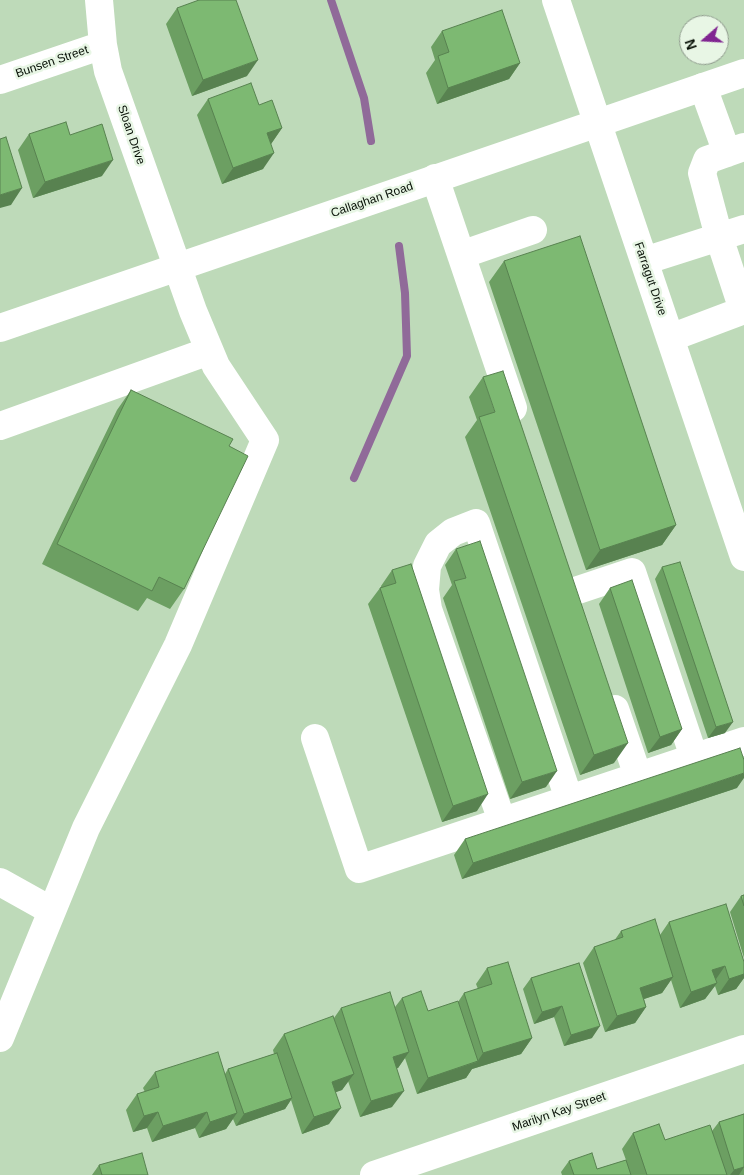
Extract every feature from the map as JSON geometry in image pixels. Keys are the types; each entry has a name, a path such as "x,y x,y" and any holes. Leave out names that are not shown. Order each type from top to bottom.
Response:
{"street":[{"name":"Sloan Drive","path":"52,911 86,828 178,645 265,440 216,366 177,267 108,71 103,45 99,0"},
{"name":"Farragut Drive","path":"556,0 744,557"},
{"name":"Bunsen Street","path":"0,80 103,45"},
{"name":"Callaghan Road","path":"0,328 744,73"},
{"path":"670,338 743,310 732,233 702,173 708,160 736,150 703,87"},
{"path":"435,178 521,433"},
{"path":"461,255 534,230"},
{"path":"644,262 732,233"},
{"path":"0,426 209,351"},
{"path":"502,822 428,609 426,590 427,566 438,544 453,532 476,523 569,799"},
{"path":"584,619 572,582 632,572 694,758"},
{"path":"606,683 638,776"},
{"path":"315,738 359,869 744,741"},
{"path":"0,882 52,911 0,1038"},
{"name":"Marilyn Kay Street","path":"374,1175 744,1049"}],"building":[{"path":"199,0 236,0 258,60 203,80 177,8"},
{"path":"502,10 520,63 448,88 438,56 449,52 442,31"},
{"path":"251,83 259,105 272,100 282,128 267,133 274,153 233,168 208,99"},
{"path":"66,122 70,135 102,124 113,160 45,182 29,134"},
{"path":"6,137 22,188 0,195 0,139"},
{"path":"580,236 676,525 600,550 504,261"},
{"path":"503,371 628,743 594,755 479,417 495,412 483,377"},
{"path":"131,390 233,439 229,446 248,456 184,589 159,577 152,591 57,544"},
{"path":"480,541 557,771 522,782 454,581 466,578 456,549"},
{"path":"680,562 733,722 716,727 662,567"},
{"path":"411,564 488,794 453,806 380,588 396,583 392,570"},
{"path":"632,580 682,729 660,737 610,588"},
{"path":"740,748 744,760 744,773 473,863 465,839"},
{"path":"744,895 744,906 741,896"},
{"path":"726,904 744,962 744,974 729,979 725,966 712,970 717,983 691,992 669,922"},
{"path":"655,919 673,977 640,988 646,1007 617,1016 594,947 623,937 621,931"},
{"path":"508,962 532,1038 483,1053 464,993 492,984 487,968"},
{"path":"579,963 600,1026 571,1035 562,1006 542,1012 531,978"},
{"path":"421,991 428,1011 458,1001 478,1061 428,1078 402,998"},
{"path":"390,992 409,1052 393,1057 404,1091 371,1101 341,1008"},
{"path":"333,1016 354,1074 332,1082 341,1108 314,1117 284,1034"},
{"path":"218,1052 237,1113 210,1122 207,1112 163,1126 158,1112 144,1116 137,1094 159,1087 155,1072"},
{"path":"277,1053 292,1098 244,1114 228,1069"},
{"path":"744,1114 744,1167 734,1170 719,1122"},
{"path":"659,1124 665,1140 710,1125 727,1175 647,1175 633,1133"},
{"path":"142,1153 148,1175 102,1175 99,1165"},
{"path":"592,1153 597,1169 626,1160 631,1175 574,1175 569,1161"}],"waterway":[{"path":"331,0 364,98 371,141"},
{"path":"354,478 407,356 405,293 399,246"}]}
